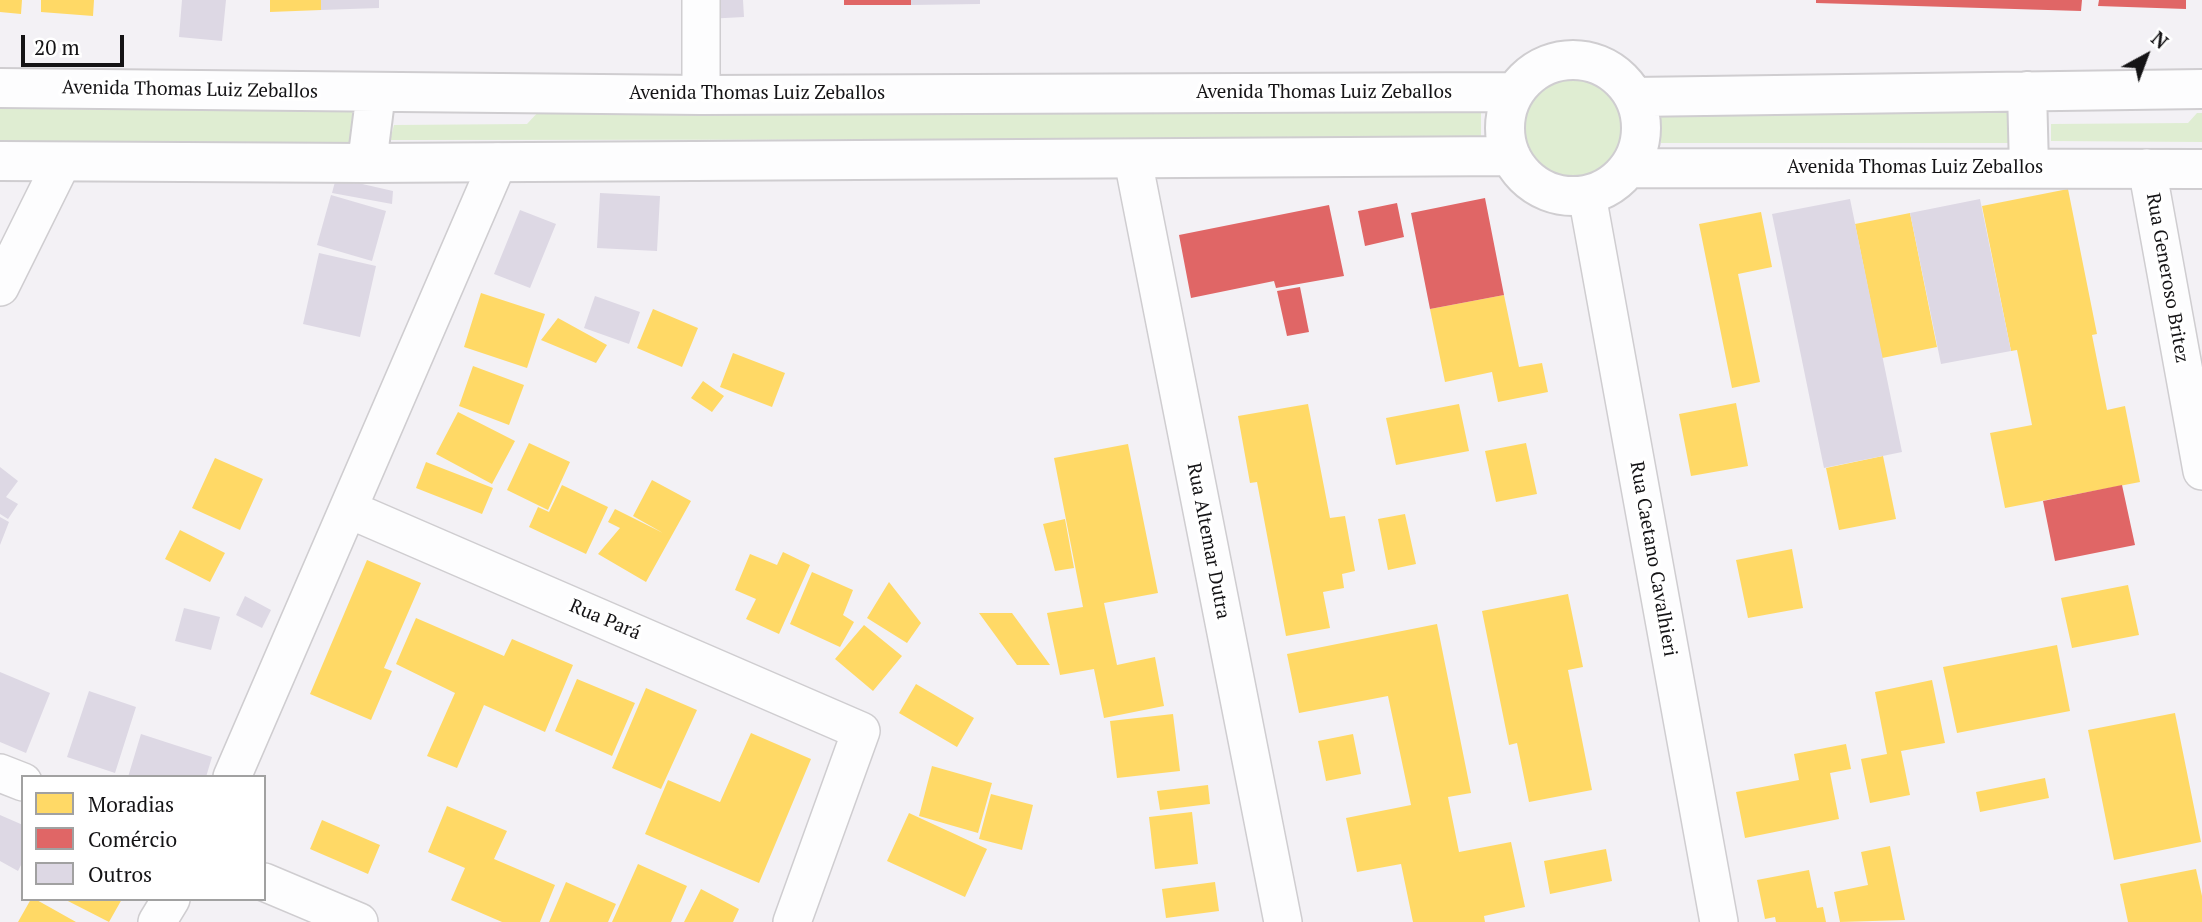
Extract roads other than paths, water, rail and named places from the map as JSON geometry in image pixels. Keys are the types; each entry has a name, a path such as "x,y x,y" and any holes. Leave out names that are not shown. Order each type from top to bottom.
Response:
{"main road":[{"path":"1576,60 1599,65 1619,78 1634,97 1641,121 1639,146 1628,168 1611,186 1587,195 1564,196 1542,189 1523,176 1511,156 1504,124 1514,92 1530,75 1551,63 1576,60"},
{"name":"Avenida Thomas Luiz Zeballos","path":"0,88 701,95 1514,92"},
{"path":"1634,97 2202,89"},
{"path":"368,163 376,92"},
{"path":"2027,92 2029,167"},
{"path":"0,162 1133,160 1511,156"},
{"name":"Avenida Thomas Luiz Zeballos","path":"1628,168 2202,169"}],"street":[{"path":"701,0 701,95"},
{"name":"Rua Altemar Dutra","path":"1133,160 1283,922"},
{"path":"0,287 62,162"},
{"path":"233,775 498,162"},
{"name":"Rua Generoso Britez","path":"2147,169 2202,471"},
{"name":"Rua Caetano Cavalhieri","path":"1587,195 1719,922"},
{"name":"Rua Pará","path":"348,509 862,731 792,922"},
{"path":"0,773 21,781"},
{"path":"266,883 359,922"},
{"path":"157,922 170,901"}]}
